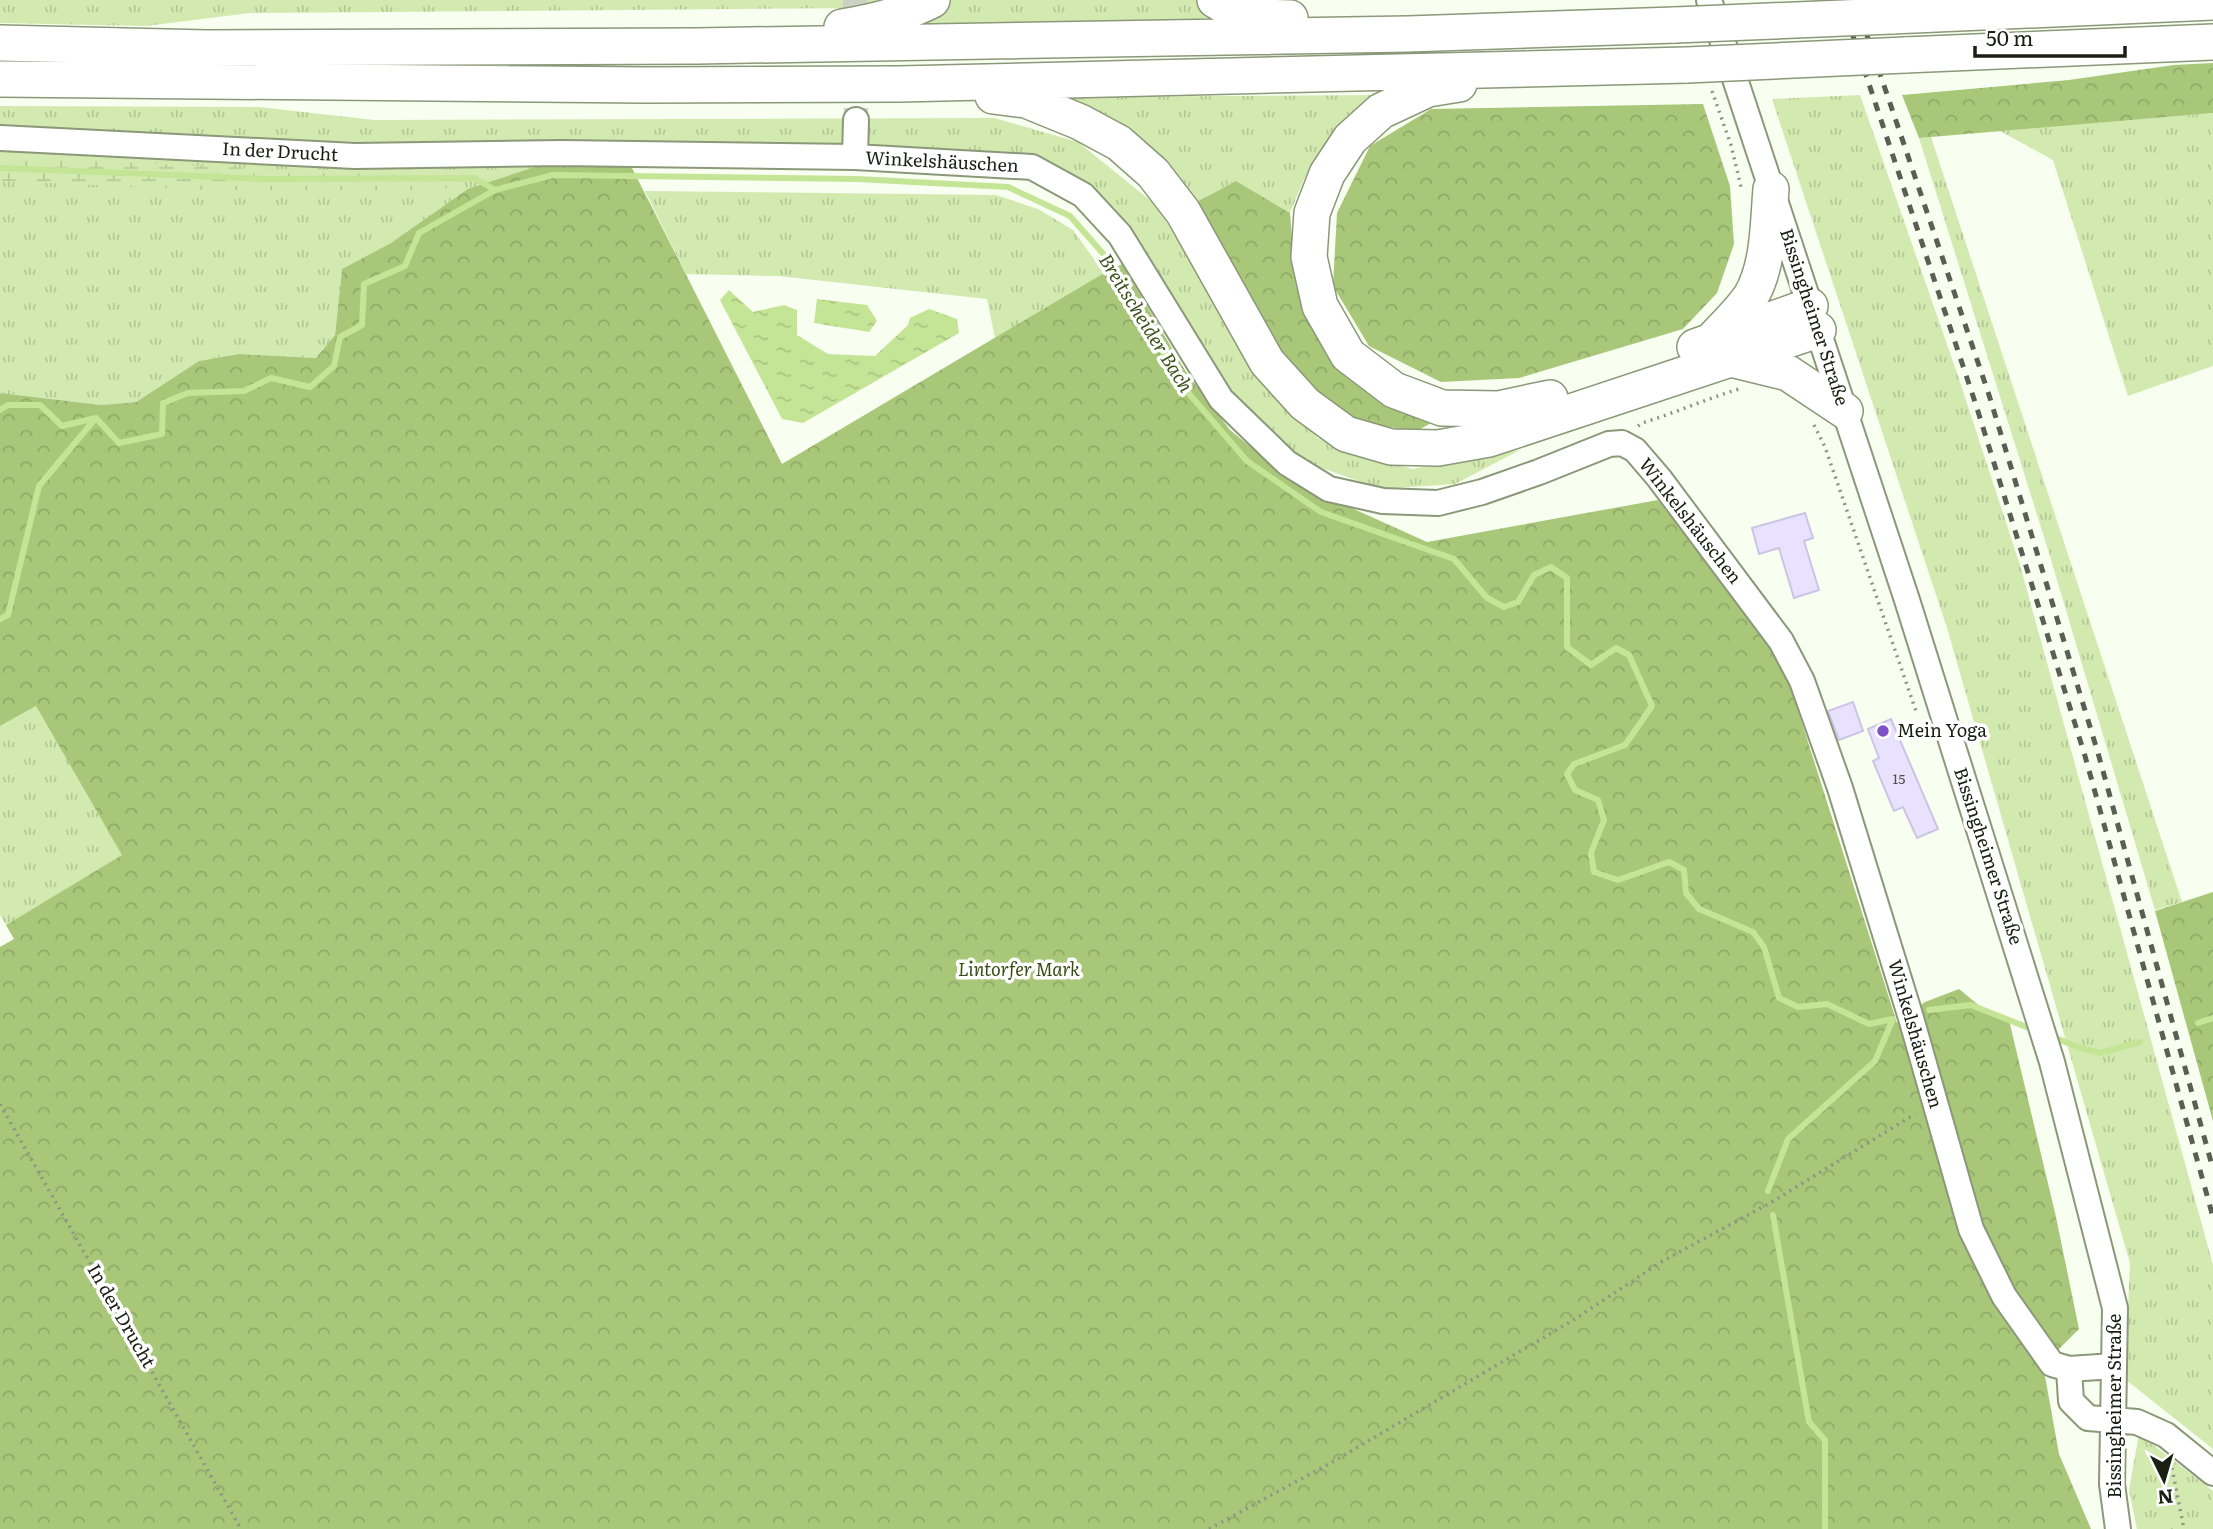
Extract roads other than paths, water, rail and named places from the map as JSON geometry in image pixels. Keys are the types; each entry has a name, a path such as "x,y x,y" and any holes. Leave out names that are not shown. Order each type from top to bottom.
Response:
{"highway":[{"path":"697,46 719,30 839,27 878,22 932,0"},
{"path":"1216,0 1225,6 1265,18 1382,19 1408,34"},
{"path":"0,43 207,48 697,46 1408,34 2213,2"},
{"path":"0,79 632,85 899,84 1687,65 2213,42"},
{"path":"1687,65 1629,79 1472,83 1428,89 1381,111 1350,139 1327,174 1312,212 1309,257 1320,306 1348,355 1394,390 1442,408 1498,409 1729,354 1788,373 1829,417"},
{"path":"899,84 1026,100 1080,122 1119,143 1153,173 1183,212 1267,362 1305,404 1346,434 1391,447 1438,448 1489,439 1729,354 1814,318"},
{"path":"1729,354 1759,277 1766,250 1758,193"}],"street":[{"name":"Bissingheimer Straße","path":"1709,0 1758,193 1814,318 1829,417 1907,600 2049,1053 2115,1308 2112,1484 2118,1529"},
{"path":"855,157 856,120"},
{"name":"In der Drucht","path":"0,138 355,156 561,153"},
{"name":"Winkelshäuschen","path":"561,153 855,157 1032,167 1083,195 1120,235 1221,399 1287,463 1329,489 1383,501 1438,503 1482,492 1609,444 1622,443 1635,450 1781,641 1802,681 1840,788 1910,1016 1971,1229 2004,1296 2052,1364 2069,1369"},
{"path":"2114,1366 2069,1369 2071,1401 2088,1418 2137,1422 2166,1435 2213,1473"}],"water":[{"path":"729,290 753,312 784,305 797,310 797,335 828,354 875,356 908,325 910,318 929,309 957,319 959,333 803,423 782,419 720,300"},
{"path":"817,299 867,305 877,321 869,332 814,323"}],"waterway":[{"path":"0,168 267,179 474,178 495,190"},
{"name":"Breitscheider Bach","path":"0,410 8,405 40,405 62,426 96,418 119,443 162,434 163,403 188,393 244,391 271,378 310,387 334,366 340,337 362,325 364,284 405,266 419,233 495,190 553,175 858,179 1008,187 1070,216 1106,257 1185,389 1247,461 1321,512 1454,559 1487,598 1504,607 1518,602 1534,575 1551,567 1567,578 1567,647 1591,665 1616,648 1629,655 1652,706 1625,745 1574,764 1567,774 1575,790 1598,800 1604,820 1591,853 1594,872 1618,880 1669,862 1684,870 1686,893 1699,909 1753,932 1764,947 1779,998 1798,1007 1827,1004 1869,1024 1893,1019"},
{"path":"0,619 8,615 39,486 95,419"},
{"name":"Breitscheider Bach","path":"1929,1010 1971,1005 2034,1030"},
{"name":"Breitscheider Bach","path":"2198,1023 2213,1018"},
{"path":"1768,1191 1788,1139 1875,1061 1893,1019"},
{"name":"Breitscheider Bach","path":"2051,1036 2100,1053 2140,1042"},
{"path":"1773,1215 1809,1422 1825,1440 1825,1529"}],"tunnel":[{"path":"855,0 856,120"}],"railway":[{"path":"1841,0 1976,405 2085,756 2213,1217"},
{"path":"1855,0 1989,395 2098,753 2213,1169"}],"place":[{"name":"Mein Yoga","path":"1883,731"}],"park label":[{"name":"Lintorfer Mark","path":"1019,970"}]}
